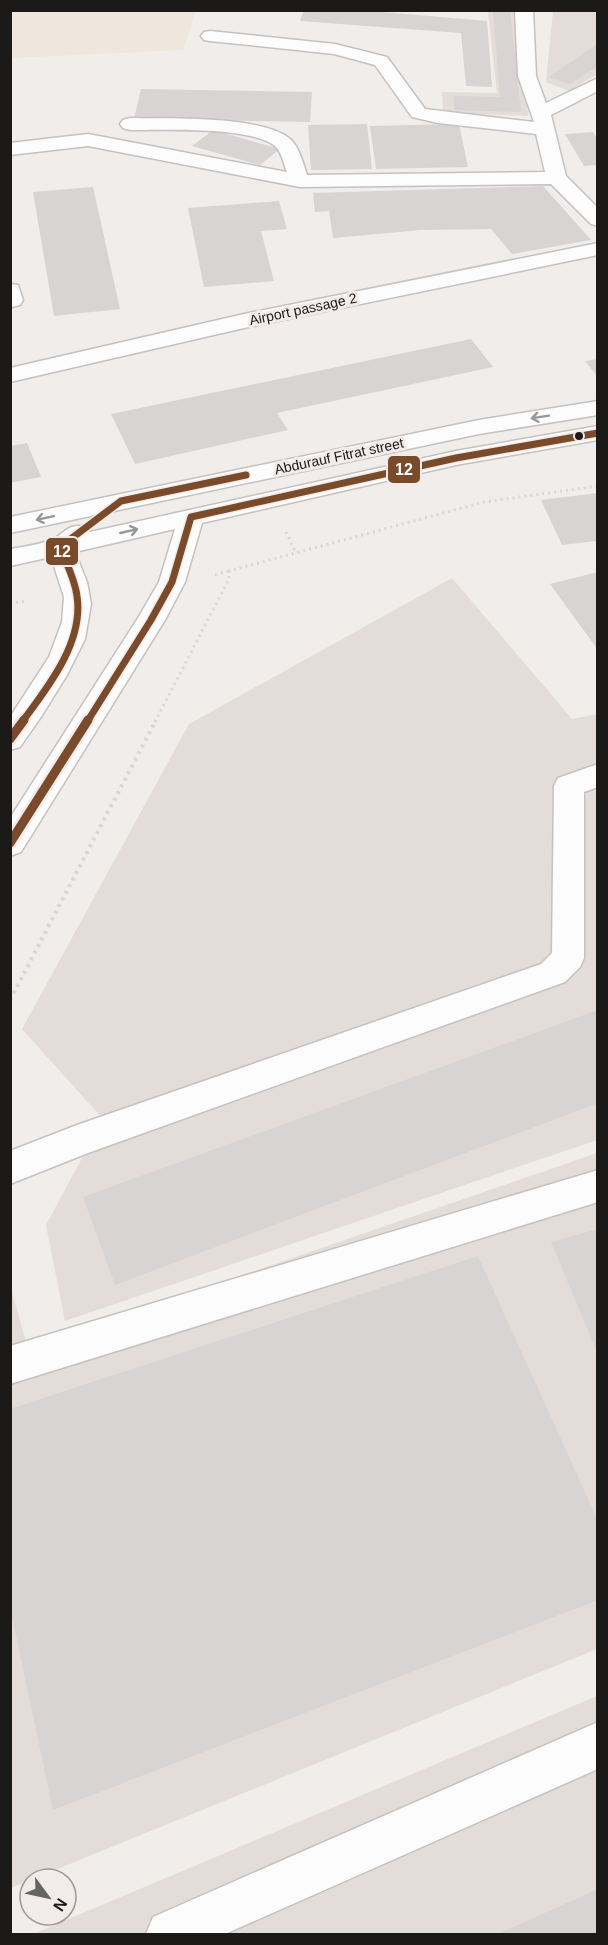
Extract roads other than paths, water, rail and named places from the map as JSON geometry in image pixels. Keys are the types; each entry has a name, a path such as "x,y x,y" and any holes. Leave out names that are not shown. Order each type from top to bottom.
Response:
{"main road":[{"path":"524,10 527,76 543,121 556,178 597,220"},
{"path":"210,36 334,49 381,61 419,113 438,117 543,121 597,83"},
{"path":"130,124 233,128 269,135 283,143 300,182"},
{"path":"10,149 88,140 300,182 556,178"},
{"name":"Аirport passage 2","path":"10,375 244,321 597,249"},
{"name":"Abdurauf Fitrat street","path":"10,525 479,427 597,408"},
{"name":"Abdurauf Fitrat street","path":"10,558 456,458 597,433"},
{"path":"10,740 58,665 77,618 76,595 60,547 121,501 190,517 172,582 10,844"},
{"path":"10,1168 77,1141 553,974 568,958 569,786 597,775"},
{"path":"10,1365 597,1186"},
{"path":"170,1935 597,1745"}]}
